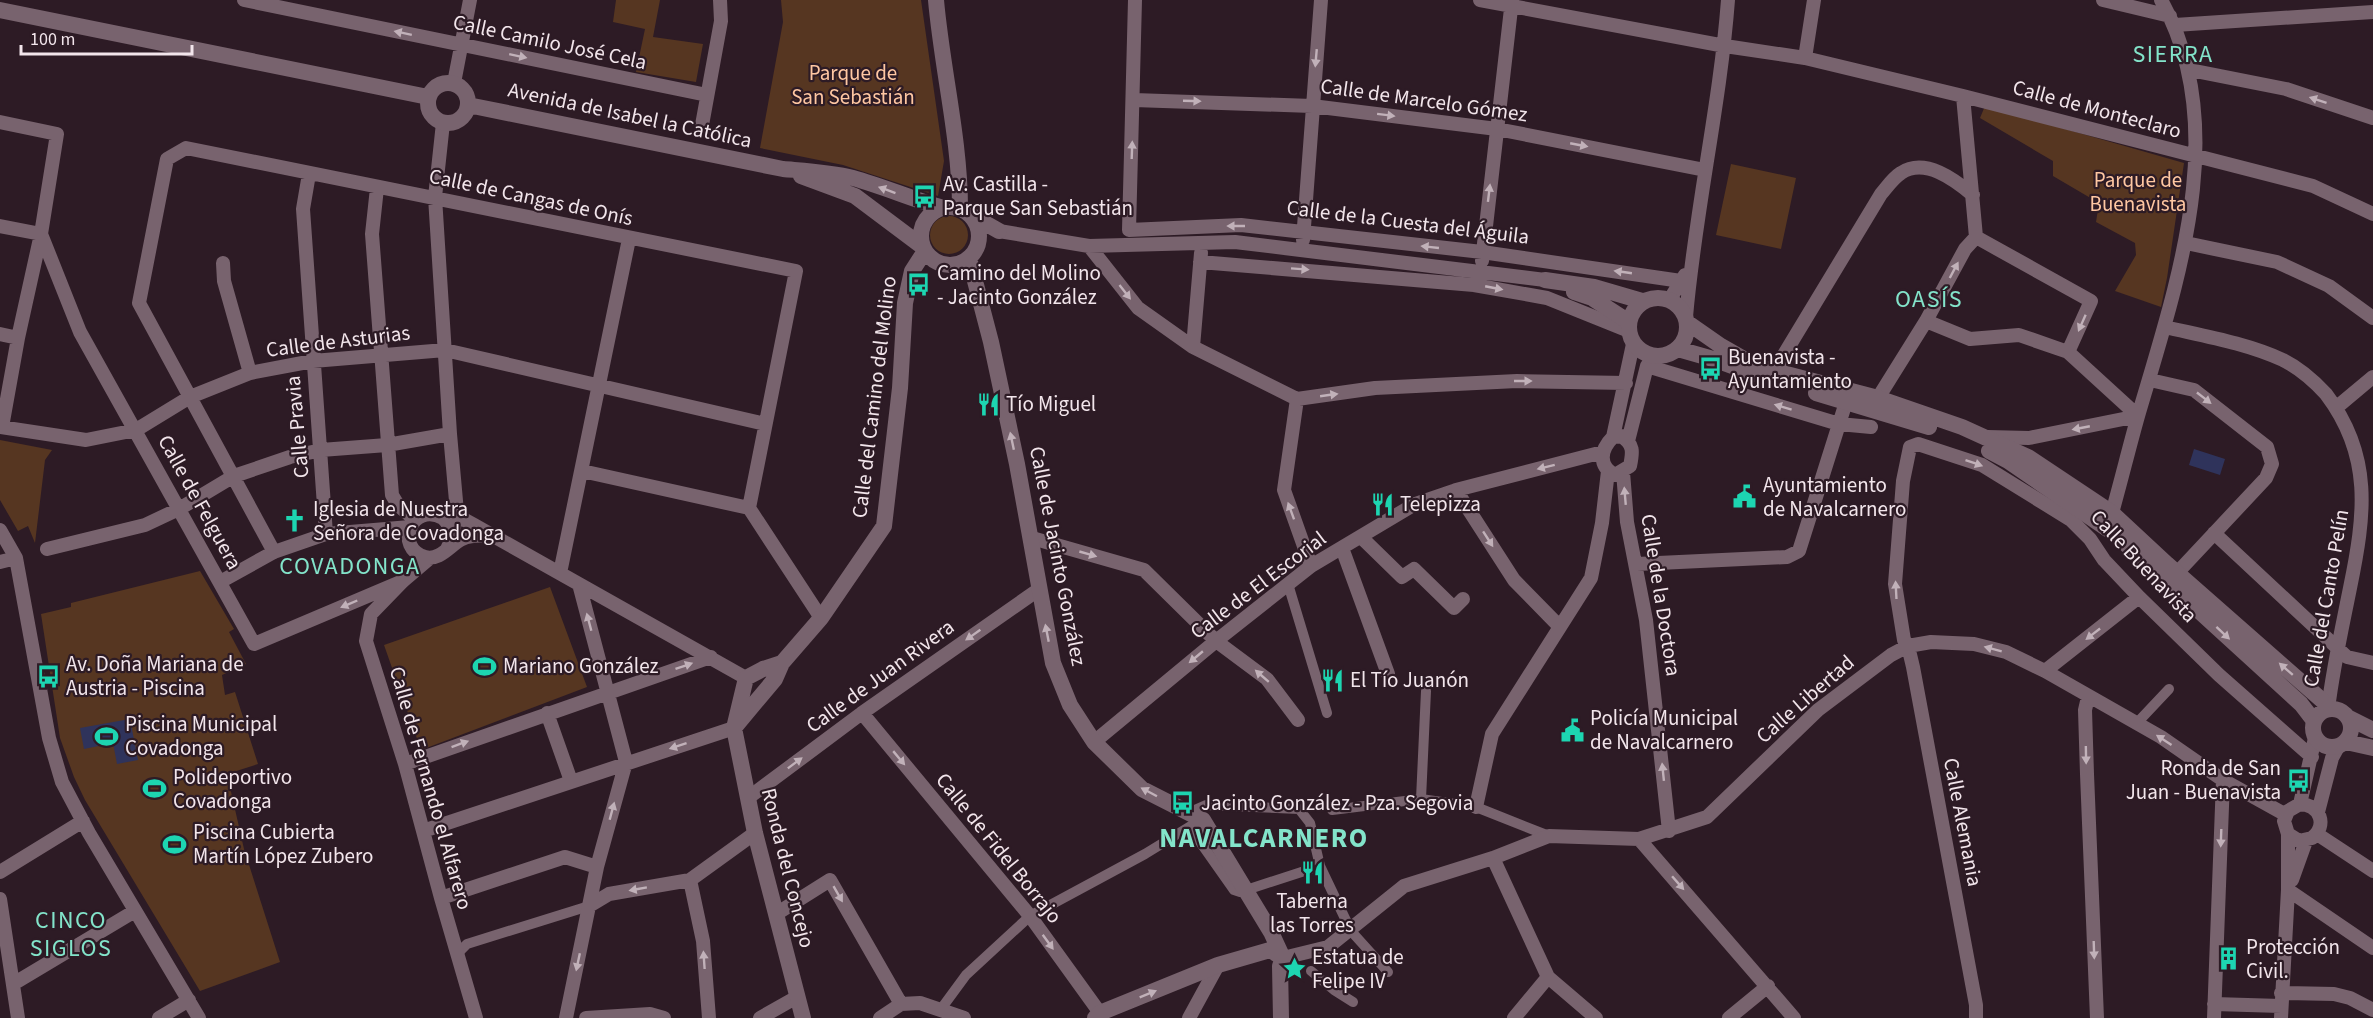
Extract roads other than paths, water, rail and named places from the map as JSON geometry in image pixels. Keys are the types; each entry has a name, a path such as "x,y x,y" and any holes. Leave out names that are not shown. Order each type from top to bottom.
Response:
{"street":[{"name":"Calle Camilo José Cela","path":"244,0 707,95"},
{"path":"454,83 470,0"},
{"path":"702,125 721,21 720,0"},
{"path":"936,0 964,211"},
{"path":"1134,100 1135,0"},
{"path":"1302,250 1321,0"},
{"name":"Calle de Monteclaro","path":"1480,0 1512,3 1725,46 1805,58 2313,186 2373,214"},
{"path":"1650,361 1678,350 1686,338 1690,269 1725,46 1728,0"},
{"path":"1805,58 1814,0"},
{"path":"2103,0 2173,21 2373,12"},
{"path":"2112,513 2186,243 2196,156 2190,70 2173,21 2161,0"},
{"path":"1481,272 1512,3"},
{"path":"0,10 428,97"},
{"path":"2190,70 2286,89 2373,118"},
{"path":"441,83 454,83 465,91 468,105 457,122 443,123 430,113 428,97 431,91 441,83"},
{"path":"1878,398 1926,321 1965,249 1976,237 1963,96"},
{"name":"Calle de la Cuesta del Águila","path":"1134,100 1130,230 1241,225 1482,252 1681,281"},
{"name":"Calle de Marcelo Gómez","path":"1134,100 1312,106 1497,129 1705,170"},
{"name":"Avenida de Isabel la Católica","path":"468,105 783,169 825,172 856,179 942,208"},
{"path":"0,122 57,134 41,234 1,427"},
{"path":"443,123 435,197 453,481 461,512 474,525"},
{"name":"Calle de Cangas de Onís","path":"190,397 139,303 167,159 186,148 796,271 749,508"},
{"name":"Avenida de Isabel la Católica","path":"783,169 855,196 924,249"},
{"path":"1776,372 1782,358 1881,194 1900,174 1911,169 1927,169 1952,177 1973,195"},
{"name":"Calle Pravia","path":"309,174 303,209 326,534"},
{"path":"377,188 372,234 392,495 412,524"},
{"path":"942,208 964,211 975,221 979,231 979,242 975,251 959,264 944,264 936,261 924,249 922,227 934,212 942,208"},
{"name":"Calle de la Cuesta del Águila","path":"964,211 999,231 1089,246 1235,242 1481,272 1592,298 1630,332"},
{"path":"0,226 41,234"},
{"path":"979,242 999,231"},
{"name":"Calle de Felguera","path":"41,234 80,332 254,644 403,581"},
{"path":"1976,237 2091,301 2068,352"},
{"path":"560,573 629,239"},
{"path":"2186,243 2277,262 2329,286 2373,318"},
{"path":"1193,347 1201,244"},
{"path":"1089,246 1138,308 1193,347 1297,399 1375,388 1517,381 1626,383"},
{"name":"Calle del Camino del Molino","path":"734,728 775,679 782,663 821,618 884,526 900,388 905,303 912,271 924,249"},
{"name":"Calle de la Cuesta del Águila","path":"1327,271 1329,253"},
{"name":"Calle de Jacinto González","path":"969,258 991,342 1032,538 1038,590 1053,663 1070,705 1094,742 1142,789 1193,817 1203,820 1271,933 1283,958"},
{"name":"Calle de la Cuesta del Águila","path":"1374,275 1376,258"},
{"name":"Calle de la Cuesta del Águila","path":"1200,262 1474,285 1594,287 1642,301"},
{"path":"224,263 224,281 250,373"},
{"name":"Calle de la Cuesta del Águila","path":"1438,281 1440,266"},
{"path":"1670,299 1690,269"},
{"path":"1613,437 1621,436 1628,441 1633,451 1630,466 1616,475 1608,471 1603,462 1603,452 1613,437 1626,383 1633,311 1642,301 1652,297 1670,299 1680,306 1687,320"},
{"name":"Calle Buenavista","path":"1687,320 1721,346 1756,366 1878,398 1985,437 2028,457 2112,513 2324,702 2328,709"},
{"path":"1926,321 1970,339 2019,335 2068,352 2138,416"},
{"name":"Calle del Canto Pelín","path":"2164,327 2253,348 2286,362 2313,381 2337,407 2365,450 2365,518 2338,647 2328,709"},
{"path":"1630,332 1650,361 1839,423 1871,427"},
{"path":"0,334 18,338"},
{"name":"Calle de Asturias","path":"1,427 86,440 136,430 190,397 250,373 313,361 445,350 765,424"},
{"name":"Calle Buenavista","path":"1678,350 1960,437 2008,461 2116,535 2301,704 2314,721"},
{"path":"1628,441 1650,361"},
{"path":"2337,407 2373,377"},
{"path":"2150,380 2194,390 2267,447 2272,464 2266,478 2177,573"},
{"path":"190,397 274,552"},
{"path":"1297,399 1284,490 1311,566"},
{"path":"1637,564 1787,557 1799,551 1846,402"},
{"path":"1985,437 2028,438 2138,416"},
{"path":"47,549 145,525 179,509 234,476 290,457 321,450 387,445 450,434"},
{"name":"Calle Alemania","path":"1918,444 1914,444 1907,450 1895,584 1975,1014"},
{"name":"Calle Buenavista","path":"1918,444 1982,465 2071,520 2139,597 2219,675 2312,757"},
{"name":"Calle de El Escorial","path":"1094,742 1311,566 1415,504 1456,490 1603,452"},
{"name":"Calle Buenavista","path":"2008,461 2027,465 2101,514 2112,513"},
{"path":"582,471 749,508 821,618"},
{"path":"1476,807 1492,734 1591,578 1602,523 1608,471"},
{"name":"Calle de la Doctora","path":"1623,472 1627,522 1647,620 1669,831"},
{"path":"449,544 444,517 453,481"},
{"path":"1456,490 1514,580 1560,627"},
{"path":"444,517 456,499"},
{"path":"492,536 471,536 459,540 449,544 442,554 430,558 413,550 408,539 412,524 421,516 464,519 747,678"},
{"path":"1602,523 1627,522"},
{"path":"220,582 274,552 326,534 412,524"},
{"path":"0,530 16,558 54,760 62,782 199,1018"},
{"path":"2214,532 2347,657 2373,663"},
{"path":"1361,537 1402,577 1414,569 1454,608"},
{"path":"1032,538 1144,570 1216,641 1267,679 1298,720"},
{"path":"1342,548 1388,674"},
{"name":"Calle de Fernando el Alfarero","path":"403,581 413,550"},
{"path":"0,562 16,558"},
{"name":"Calle de Fernando el Alfarero","path":"430,558 403,581 371,614 366,641 405,764 476,1018"},
{"path":"566,1018 597,867 626,762 579,584"},
{"path":"1288,584 1327,713"},
{"name":"Calle de Juan Rivera","path":"748,798 862,713 1038,590"},
{"path":"2045,671 2139,597"},
{"name":"Calle Libertad","path":"1283,958 1328,947 1351,931 1404,886 1493,858 1549,836 1639,839 1707,817 1818,710 1891,655 1908,646 1931,642 1974,644 2006,652 2045,671 2161,738 2223,780 2286,815"},
{"path":"405,764 711,657"},
{"path":"423,831 734,728 747,678 763,669 782,663"},
{"path":"2136,724 2169,689"},
{"path":"1421,799 1426,691"},
{"path":"2088,697 2085,710 2097,1018"},
{"path":"2300,804 2312,757 2315,738 2314,721 2319,713 2328,709 2340,711 2373,730"},
{"path":"547,713 571,781"},
{"name":"Calle de Fidel Borrajo","path":"862,713 1030,916 1098,1015"},
{"path":"2318,812 2332,758 2351,730 2349,718"},
{"name":"Ronda del Concejo","path":"734,728 754,833 803,1018"},
{"path":"2315,738 2325,747 2342,745 2373,748"},
{"path":"2223,780 2214,1011 2280,1005 2334,994 2350,998 2373,1010"},
{"path":"1332,810 1421,799 1476,807 1549,836"},
{"path":"2280,1005 2288,891 2286,815 2293,807 2300,804 2312,807 2318,812 2321,820 2288,891"},
{"path":"936,1014 966,975 1030,916 1145,854 1206,805 1299,809 1310,823 1320,866 1351,931 1388,972"},
{"path":"0,872 83,821"},
{"path":"458,953 467,944 590,906 609,894 690,880 754,833"},
{"path":"2288,834 2299,840 2312,837 2373,871"},
{"path":"1639,839 1794,1018"},
{"path":"441,898 565,857 597,867"},
{"path":"1493,858 1548,977 1596,1018"},
{"path":"1245,890 1320,866"},
{"path":"690,880 703,941 709,1018"},
{"path":"776,914 830,880 901,1004"},
{"path":"2288,891 2373,948"},
{"path":"0,899 18,1018"},
{"path":"13,984 135,911"},
{"path":"1098,1015 1218,965 1270,950 1283,958 1280,966 1281,1018"},
{"path":"1189,1018 1218,965"},
{"path":"1311,971 1353,1002"},
{"path":"1514,1018 1548,977"},
{"path":"1729,1018 1768,986"},
{"path":"760,1018 797,997"},
{"path":"159,1018 189,1000"},
{"path":"880,1018 901,1004 920,1003 936,1014 964,1018"},
{"path":"586,1018 650,1014 664,1018"}],"water":[{"path":"2194,449 2225,459 2220,475 2189,465"},
{"name":"Piscina Municipal Covadonga","path":"130,719 138,760 117,764 113,743 84,749 80,728"}],"place":[{"name":"Av. Castilla - Parque San Sebastián","path":"925,196"},
{"name":"Camino del Molino - Jacinto González","path":"919,285"},
{"name":"Buenavista - Ayuntamiento","path":"1710,369"},
{"name":"Tío Miguel","path":"988,404"},
{"name":"Ayuntamiento de Navalcarnero","path":"1745,497"},
{"name":"Telepizza","path":"1382,504"},
{"name":"Iglesia de Nuestra Señora de Covadonga","path":"295,521"},
{"name":"Mariano González","path":"485,666"},
{"name":"Av. Doña Mariana de Austria - Piscina","path":"48,676"},
{"name":"El Tío Juanón","path":"1332,680"},
{"name":"Policía Municipal de Navalcarnero","path":"1572,730"},
{"name":"Piscina Municipal Covadonga","path":"107,736"},
{"name":"Ronda de San Juan - Buenavista","path":"2299,780"},
{"name":"Polideportivo Covadonga","path":"155,789"},
{"name":"Jacinto González - Pza. Segovia","path":"1183,803"},
{"name":"Piscina Cubierta Martín López Zubero","path":"175,844"},
{"name":"Taberna las Torres","path":"1312,873"},
{"name":"Protección Civil.","path":"2228,959"},
{"name":"Estatua de Felipe IV","path":"1294,969"}],"district":[{"name":"SIERRA","path":"2173,54"},
{"name":"OASÍS","path":"1929,299"},
{"name":"COVADONGA","path":"350,566"},
{"name":"NAVALCARNERO","path":"1264,838"},
{"name":"CINCO SIGLOS","path":"71,934"}],"park label":[{"name":"Parque de San Sebastián","path":"853,85"},
{"name":"Parque de Buenavista","path":"2138,192"}]}
